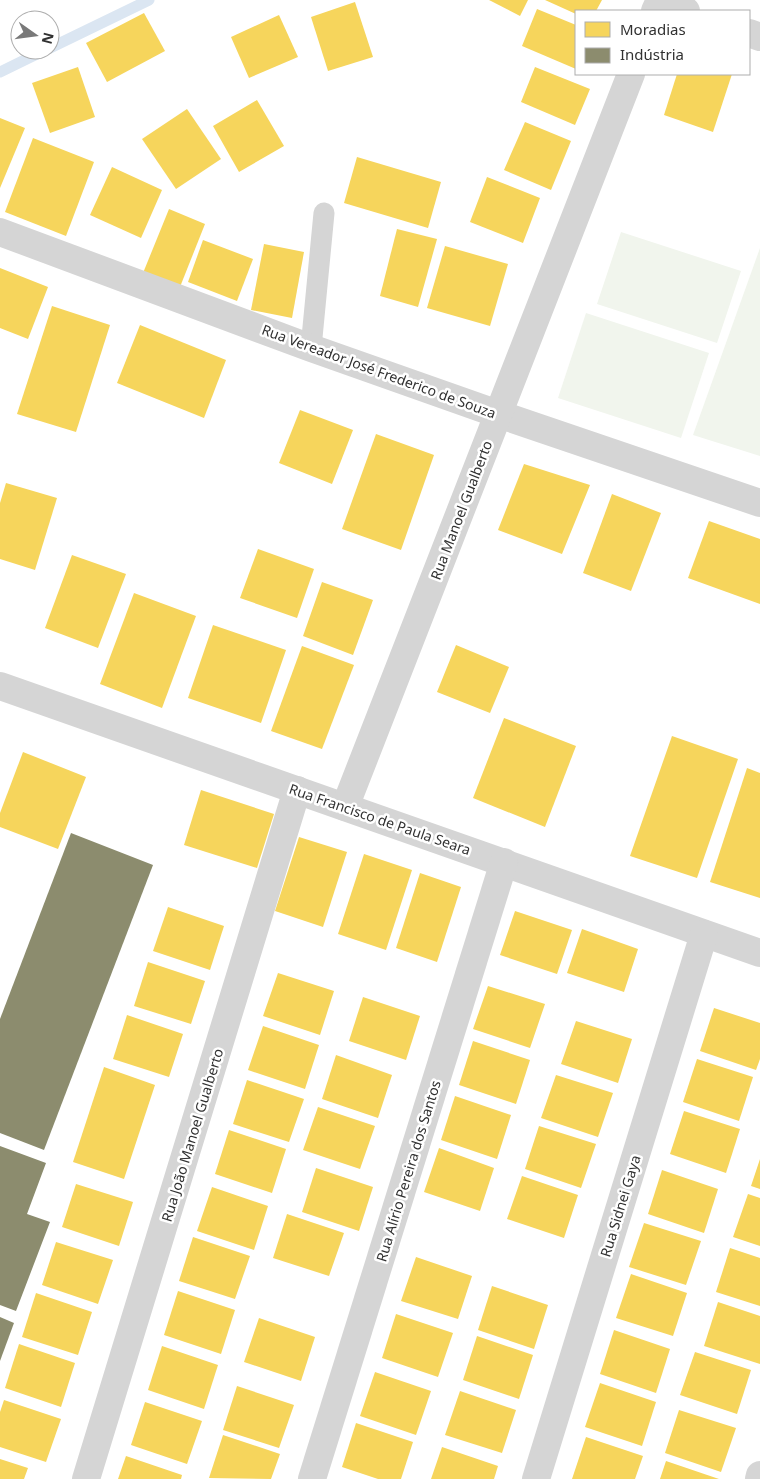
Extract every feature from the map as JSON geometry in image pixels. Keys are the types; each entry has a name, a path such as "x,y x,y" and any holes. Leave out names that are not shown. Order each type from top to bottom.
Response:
{"street":[{"path":"657,6 680,10"},
{"name":"Rua Manoel Gualberto","path":"345,807 631,75"},
{"name":"Rua Vereador José Frederico de Souza","path":"0,232 311,348 760,503"},
{"name":"Rua Francisco de Paula Seara","path":"0,686 760,953"},
{"name":"Rua João Manoel Gualberto","path":"86,1479 297,790"},
{"name":"Rua Alírio Pereira dos Santos","path":"312,1479 504,862"},
{"name":"Rua Sidnei Gaya","path":"536,1479 704,934"},
{"path":"759,1479 760,1475"}],"lane":[{"path":"311,348 324,213"}],"shaded area":[{"path":"621,232 741,271 717,343 597,304"},
{"path":"760,248 760,456 693,435"},
{"path":"586,313 709,353 681,438 558,398"}],"building: Moradias":[{"path":"489,0 528,0 520,16"},
{"path":"545,0 602,0 597,10 575,10 575,14"},
{"path":"355,2 373,57 328,71 311,17"},
{"path":"537,9 575,25 575,69 522,46"},
{"path":"144,13 165,51 107,82 86,43"},
{"path":"279,15 298,57 249,78 231,37"},
{"path":"78,67 95,117 50,133 32,83"},
{"path":"535,67 590,89 575,125 521,102"},
{"path":"677,75 732,75 713,132 664,115"},
{"path":"257,100 284,146 239,172 213,126"},
{"path":"187,109 221,159 176,189 142,139"},
{"path":"0,118 25,128 0,188"},
{"path":"525,122 571,141 551,190 504,170"},
{"path":"33,138 94,162 66,236 5,212"},
{"path":"357,157 441,182 428,228 344,203"},
{"path":"112,167 162,190 141,238 90,215"},
{"path":"487,177 540,198 523,243 470,222"},
{"path":"169,209 205,224 178,292 141,278"},
{"path":"397,229 437,239 418,307 380,296"},
{"path":"203,240 253,259 237,301 188,282"},
{"path":"264,244 304,252 292,318 251,310"},
{"path":"445,246 508,264 490,326 427,308"},
{"path":"0,268 48,287 28,339 0,328"},
{"path":"52,306 110,325 76,432 17,414"},
{"path":"140,325 226,360 204,418 117,383"},
{"path":"300,410 353,430 332,484 279,463"},
{"path":"376,434 434,455 401,550 342,529"},
{"path":"524,464 590,485 562,554 498,530"},
{"path":"6,483 57,498 35,570 0,559 0,503"},
{"path":"612,494 661,513 631,591 583,573"},
{"path":"709,521 760,539 760,604 688,578"},
{"path":"258,549 314,569 297,618 240,598"},
{"path":"72,555 126,574 98,648 45,628"},
{"path":"322,582 373,600 353,655 303,636"},
{"path":"134,593 196,616 162,708 100,684"},
{"path":"213,625 286,650 261,723 188,698"},
{"path":"456,645 509,667 490,713 437,692"},
{"path":"302,646 354,665 322,749 271,731"},
{"path":"504,718 576,746 545,827 473,798"},
{"path":"672,736 738,759 697,878 630,856"},
{"path":"23,752 86,777 58,849 0,827 0,813"},
{"path":"747,768 760,773 760,898 710,882"},
{"path":"201,790 274,814 257,868 184,845"},
{"path":"299,837 347,852 323,927 275,911"},
{"path":"364,854 412,870 386,950 338,934"},
{"path":"420,873 461,887 437,962 396,948"},
{"path":"168,907 224,926 210,970 153,951"},
{"path":"515,911 572,930 557,974 500,955"},
{"path":"582,929 638,949 624,992 567,973"},
{"path":"148,962 205,981 191,1024 134,1006"},
{"path":"278,973 334,991 320,1035 263,1016"},
{"path":"488,986 545,1004 530,1048 473,1029"},
{"path":"363,997 420,1016 406,1060 349,1041"},
{"path":"714,1008 760,1023 760,1059 756,1070 700,1051"},
{"path":"127,1015 183,1034 169,1077 113,1059"},
{"path":"576,1021 632,1039 618,1083 561,1064"},
{"path":"263,1026 319,1045 305,1089 248,1070"},
{"path":"473,1041 530,1060 516,1104 459,1085"},
{"path":"336,1055 392,1075 378,1118 322,1099"},
{"path":"697,1059 753,1077 739,1121 683,1102"},
{"path":"104,1067 155,1085 124,1179 73,1162"},
{"path":"556,1075 613,1093 598,1137 541,1118"},
{"path":"247,1080 304,1099 289,1142 233,1124"},
{"path":"455,1096 511,1115 497,1159 441,1140"},
{"path":"318,1107 375,1126 360,1169 303,1150"},
{"path":"684,1111 740,1129 726,1173 670,1154"},
{"path":"539,1126 596,1144 581,1188 525,1169"},
{"path":"229,1130 286,1149 272,1193 215,1174"},
{"path":"439,1148 494,1168 480,1211 424,1192"},
{"path":"760,1159 760,1189 751,1186"},
{"path":"316,1168 373,1187 359,1231 302,1212"},
{"path":"662,1170 718,1189 704,1233 648,1214"},
{"path":"522,1176 578,1195 564,1238 507,1219"},
{"path":"76,1184 133,1202 119,1246 62,1227"},
{"path":"212,1187 268,1206 254,1250 197,1231"},
{"path":"748,1194 760,1198 760,1246 733,1237"},
{"path":"287,1214 344,1233 329,1276 273,1258"},
{"path":"644,1223 701,1241 686,1285 629,1267"},
{"path":"193,1237 250,1256 235,1299 179,1281"},
{"path":"56,1242 113,1260 98,1304 42,1285"},
{"path":"730,1248 760,1258 760,1306 716,1292"},
{"path":"416,1257 472,1276 458,1319 401,1301"},
{"path":"631,1274 687,1293 673,1336 616,1318"},
{"path":"492,1286 548,1305 534,1349 478,1330"},
{"path":"178,1291 235,1310 221,1354 164,1335"},
{"path":"36,1293 92,1312 78,1355 22,1337"},
{"path":"718,1302 760,1316 760,1364 704,1346"},
{"path":"396,1314 453,1333 438,1377 382,1358"},
{"path":"259,1318 315,1337 301,1381 244,1362"},
{"path":"614,1330 670,1349 656,1393 600,1374"},
{"path":"477,1336 533,1355 519,1399 463,1380"},
{"path":"19,1344 75,1363 61,1407 5,1388"},
{"path":"162,1346 218,1365 204,1409 148,1390"},
{"path":"695,1352 751,1370 737,1414 680,1395"},
{"path":"375,1372 431,1391 416,1435 360,1416"},
{"path":"600,1383 656,1402 642,1446 585,1427"},
{"path":"237,1386 294,1405 279,1448 223,1430"},
{"path":"460,1391 516,1410 502,1453 445,1435"},
{"path":"4,1400 61,1419 46,1462 0,1447 0,1412"},
{"path":"145,1402 202,1421 187,1464 131,1445"},
{"path":"679,1410 736,1428 721,1472 665,1453"},
{"path":"356,1423 413,1442 401,1479 378,1479 342,1467"},
{"path":"223,1435 280,1454 271,1479 209,1478"},
{"path":"586,1437 643,1456 635,1479 572,1479"},
{"path":"442,1447 498,1466 494,1479 431,1479"},
{"path":"126,1456 182,1475 181,1479 118,1479"},
{"path":"0,1459 28,1468 24,1479 0,1479"},
{"path":"666,1461 719,1479 660,1479"}],"building: Indústria":[{"path":"71,833 153,865 44,1150 0,1133 0,1019"},
{"path":"0,1146 46,1163 27,1214 50,1222 16,1311 0,1305"},
{"path":"0,1317 14,1323 0,1361"}],"waterway":[{"path":"60,43 149,0"},
{"path":"0,72 25,60"}]}
